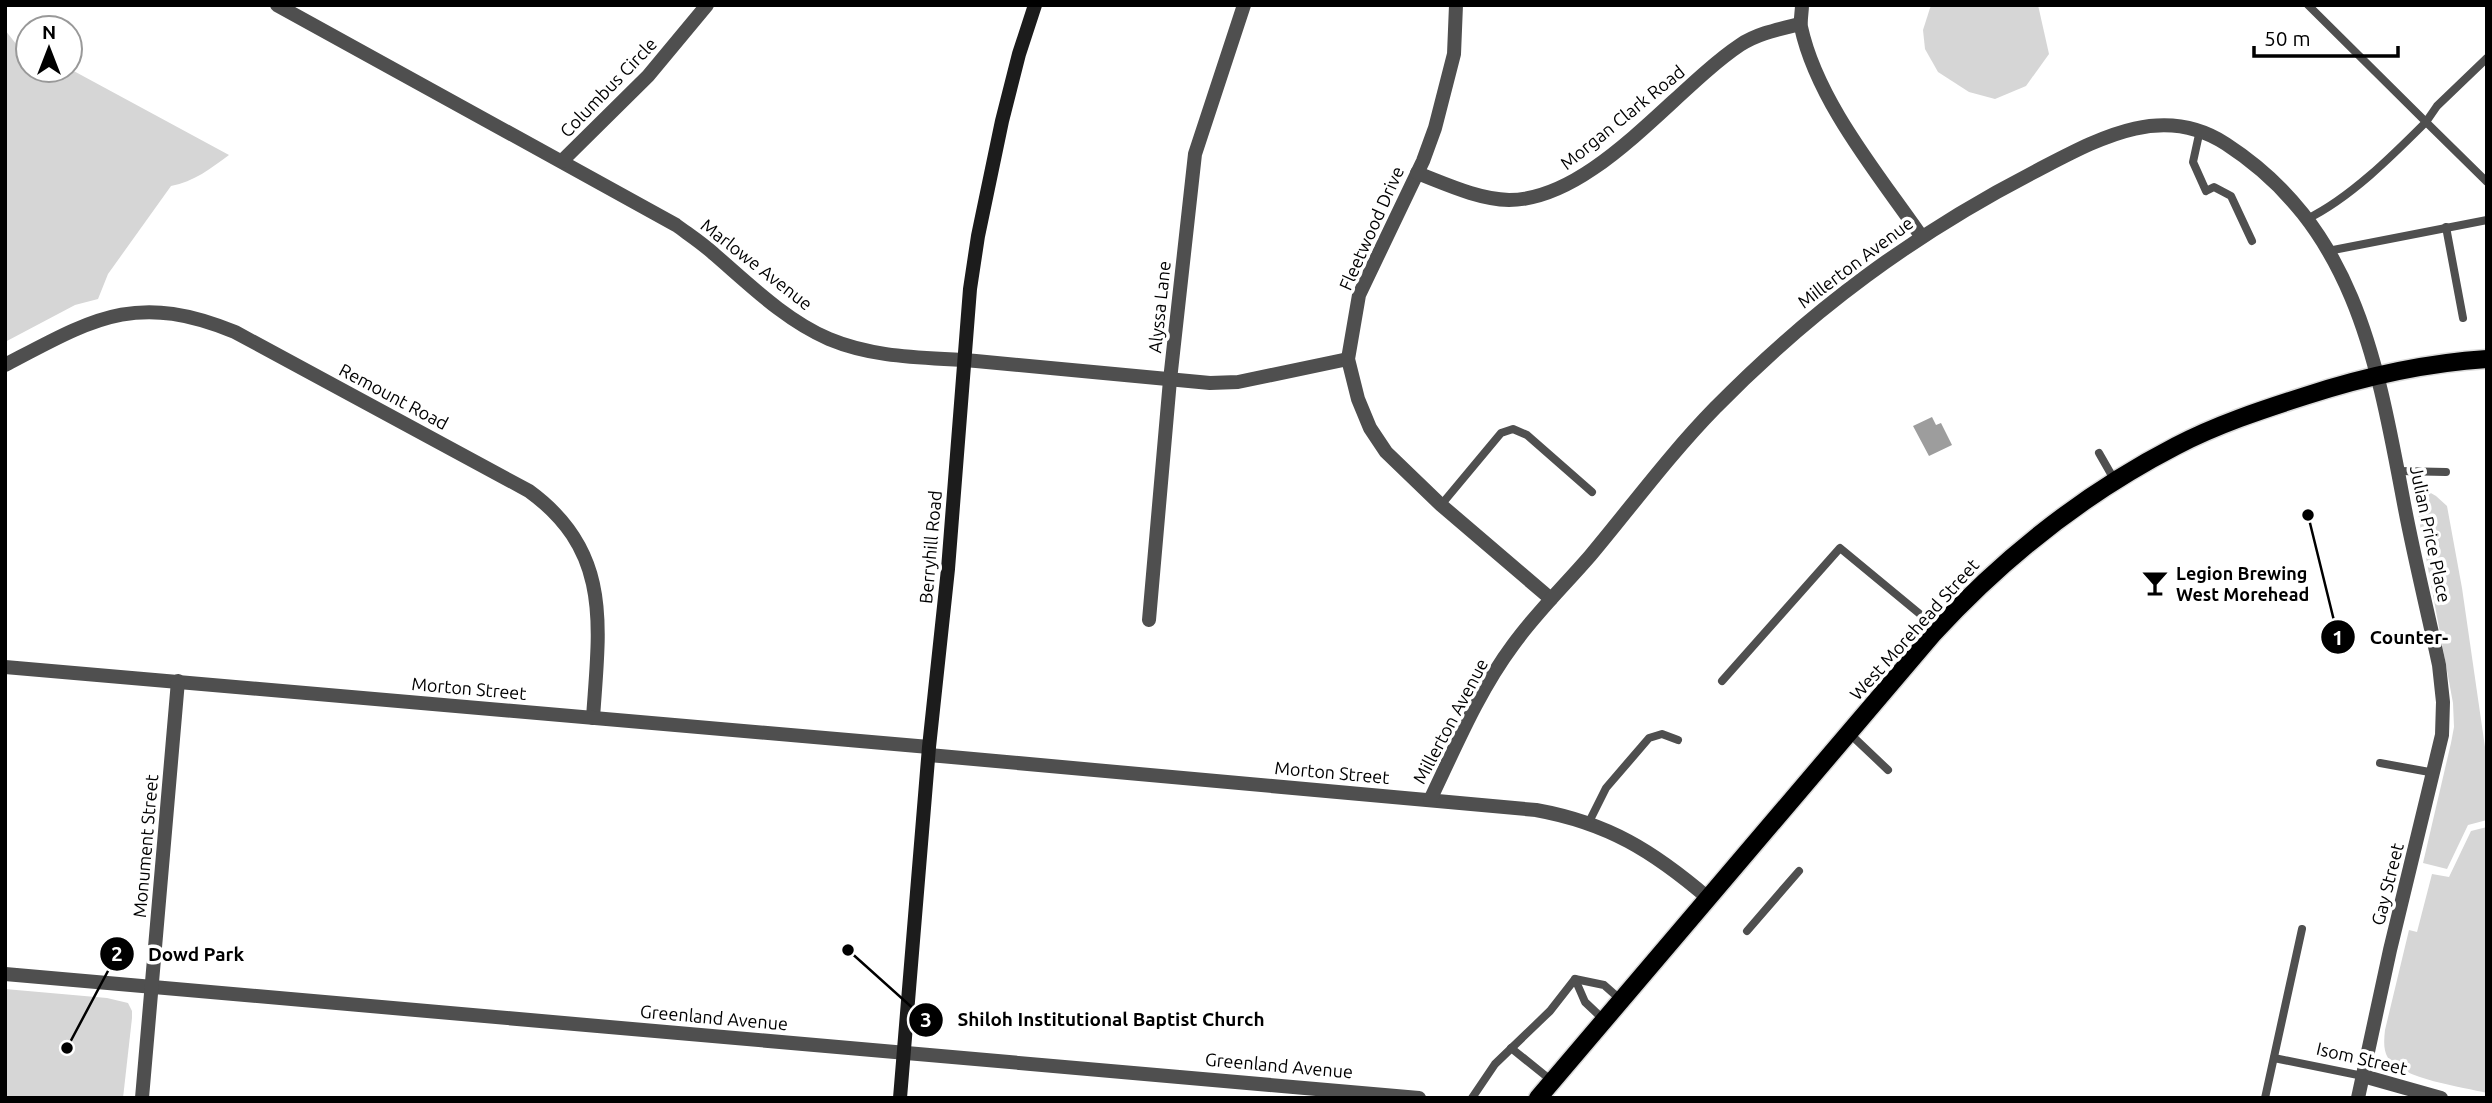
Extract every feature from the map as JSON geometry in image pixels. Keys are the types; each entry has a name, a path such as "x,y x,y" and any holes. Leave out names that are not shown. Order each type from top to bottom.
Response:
{"main road":[{"name":"West Morehead Street","path":"1538,1098 1938,629 1974,590 2019,549 2115,481 2178,445 2259,411 2379,375 2452,362 2487,359"}],"street":[{"name":"Marlowe Avenue","path":"277,5 676,225 711,251 775,307 829,339 862,351 898,357 964,360 1210,383 1238,382 1348,359"},
{"name":"Columbus Circle","path":"562,161 668,54 707,5"},
{"name":"Berryhill Road","path":"900,1098 929,751 948,569 964,360 978,236 1002,121 1035,5"},
{"name":"Alyssa Lane","path":"1149,620 1170,380 1195,154 1244,5"},
{"name":"Fleetwood Drive","path":"1456,5 1454,54 1435,128 1417,173 1359,295 1348,359 1358,399 1370,428 1386,452 1441,505 1551,598"},
{"path":"1802,5 1800,24 1832,107 1921,236"},
{"name":"Morgan Clark Road","path":"1417,173 1478,195 1507,200 1536,198 1567,186 1599,164 1741,44 1770,31 1800,24"},
{"name":"Millerton Avenue","path":"1430,800 1480,696 1513,646 1712,411 1821,309 1921,236 2009,184 2068,155 2125,131 2158,124 2182,125 2200,130 2227,144 2260,169 2307,219 2328,251 2355,304 2379,375"},
{"name":"Remount Road","path":"5,365 95,320 126,313 158,312 205,320 235,332 529,491 571,532 585,558 595,586 599,621 593,718"},
{"name":"Julian Price Place","path":"2379,375 2439,665 2443,702"},
{"name":"Morton Street","path":"5,667 593,718 1536,810 1588,824 1643,848 1675,869 1708,898"},
{"name":"Monument Street","path":"142,1098 178,681"},
{"name":"Gay Street","path":"2358,1098 2390,950 2435,773 2442,735 2443,702"},
{"name":"Greenland Avenue","path":"5,975 1419,1098"},
{"name":"Isom Street","path":"2363,1076 2441,1098"}],"lane":[{"path":"2308,5 2487,182"},
{"path":"2307,219 2329,208 2406,143 2437,106 2487,58"},
{"path":"2200,130 2193,162 2206,191 2214,187 2231,196 2252,241"},
{"path":"2328,251 2487,220"},
{"path":"2446,227 2463,318"},
{"path":"1441,505 1502,433 1513,429 1527,435 1592,492"},
{"path":"2099,453 2115,481"},
{"path":"2399,471 2446,472"},
{"path":"1723,681 1840,548 1938,629"},
{"path":"1849,733 1888,770"},
{"path":"1588,824 1596,803 1606,788 1649,738 1662,734 1678,740"},
{"path":"2380,763 2435,773"},
{"path":"1747,931 1799,871"},
{"path":"2265,1098 2302,929"},
{"path":"1576,979 1604,985 1621,1000"},
{"path":"1576,979 1585,1002 1604,1020"},
{"path":"1472,1098 1495,1064 1550,1011 1576,979"},
{"path":"1511,1048 1552,1081"},
{"name":"Isom Street","path":"2274,1058 2363,1076"}],"shaded area":[{"path":"1931,5 2038,5 2049,54 2026,86 1995,99 1969,92 1938,72 1925,49 1923,30"},
{"path":"5,30 14,41 14,84 84,84 84,77 229,155 195,178 171,186 108,274 98,299 75,305 5,342"},
{"path":"1932,417 1936,425 1941,423 1952,445 1929,456 1913,426"},
{"path":"2422,488 2447,506 2462,588 2487,761 2487,820 2468,825 2447,869 2423,863 2454,727 2453,703 2415,498 2417,491"},
{"path":"2487,827 2487,1093 2419,1077 2406,1071 2388,1058 2384,1041 2409,930 2417,932 2432,874 2449,877 2471,831"},
{"path":"5,989 107,998 128,1003 132,1018 123,1098 5,1098"}],"place":[{"name":"Counter-","path":"2308,515"},
{"name":"Legion Brewing West Morehead","path":"2155,583"},
{"name":"Shiloh Institutional Baptist Church","path":"848,950"},
{"name":"Dowd Park","path":"67,1048"}]}
